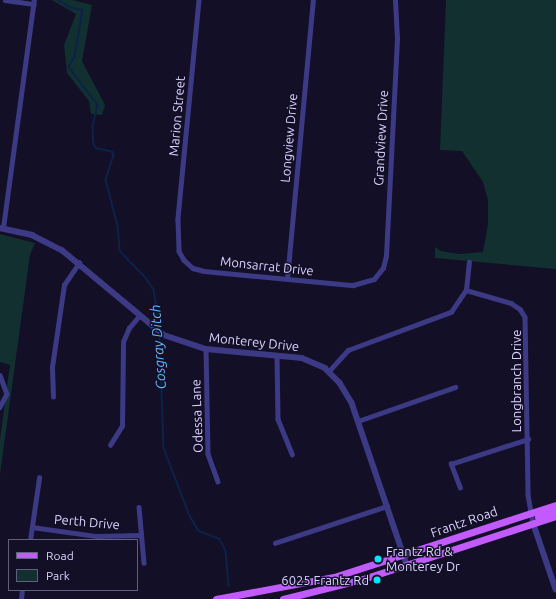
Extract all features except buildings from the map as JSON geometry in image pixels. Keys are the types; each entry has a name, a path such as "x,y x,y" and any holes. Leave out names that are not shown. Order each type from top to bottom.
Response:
{"main road":[{"name":"Frantz Road","path":"216,599 239,596 328,578 530,512 556,505"},
{"path":"533,522 538,517 556,510"},
{"path":"490,536 530,512"},
{"name":"Frantz Road","path":"283,599 318,591 407,565 490,536 556,516"},
{"path":"318,591 328,578"}],"street":[{"path":"1,228 34,2 5,0"},
{"name":"Marion Street","path":"177,233 199,0"},
{"name":"Longview Drive","path":"287,279 313,0"},
{"name":"Grandview Drive","path":"377,276 384,264 386,249 397,46 394,0"},
{"name":"Monterey Drive","path":"1,228 44,239 79,263 164,336 206,349 302,358 329,371 346,391 358,421 407,565"},
{"name":"Monsarrat Drive","path":"177,233 178,251 184,260 193,268 353,285 364,284 377,276"},
{"path":"329,371 348,350 451,312 466,290 469,262"},
{"path":"53,397 52,367 64,285 79,263"},
{"name":"Longbranch Drive","path":"466,290 511,303 520,308 526,317 530,512 533,522"},
{"path":"110,445 122,426 123,342 129,328 139,316"},
{"name":"Odessa Lane","path":"206,349 208,454 218,481"},
{"path":"278,355 278,419 292,454"},
{"path":"0,375 7,394 0,407"},
{"path":"358,421 455,387"},
{"path":"460,488 451,464 528,439"},
{"path":"30,539 39,478"},
{"path":"275,544 387,506"},
{"path":"139,507 144,563"},
{"path":"533,522 556,589"},
{"name":"Perth Drive","path":"32,527 96,536 141,535"}],"green space":[{"path":"52,0 73,0 92,5 82,61 105,105 102,115 91,114 89,101 67,73 64,45 76,14"},
{"path":"446,0 556,0 556,269 435,258 435,247 441,251 459,254 483,252 488,224 488,200 483,182 462,151 440,150"},
{"path":"0,234 35,243 30,255 0,474 0,440 10,365 0,362"}],"waterway":[{"name":"Cosgray Ditch","path":"58,0 72,8 83,10 75,57 69,67 98,105 93,127 94,144 96,148 113,152 114,155 106,180 118,226 120,251 146,278 154,290 160,328"},
{"name":"Cosgray Ditch","path":"160,334 164,448 190,516 199,531 220,539 226,551 229,586"}],"place":[{"name":"Frantz Rd & Monterey Dr","path":"378,559"},
{"name":"6025 Frantz Rd","path":"377,580"}]}
